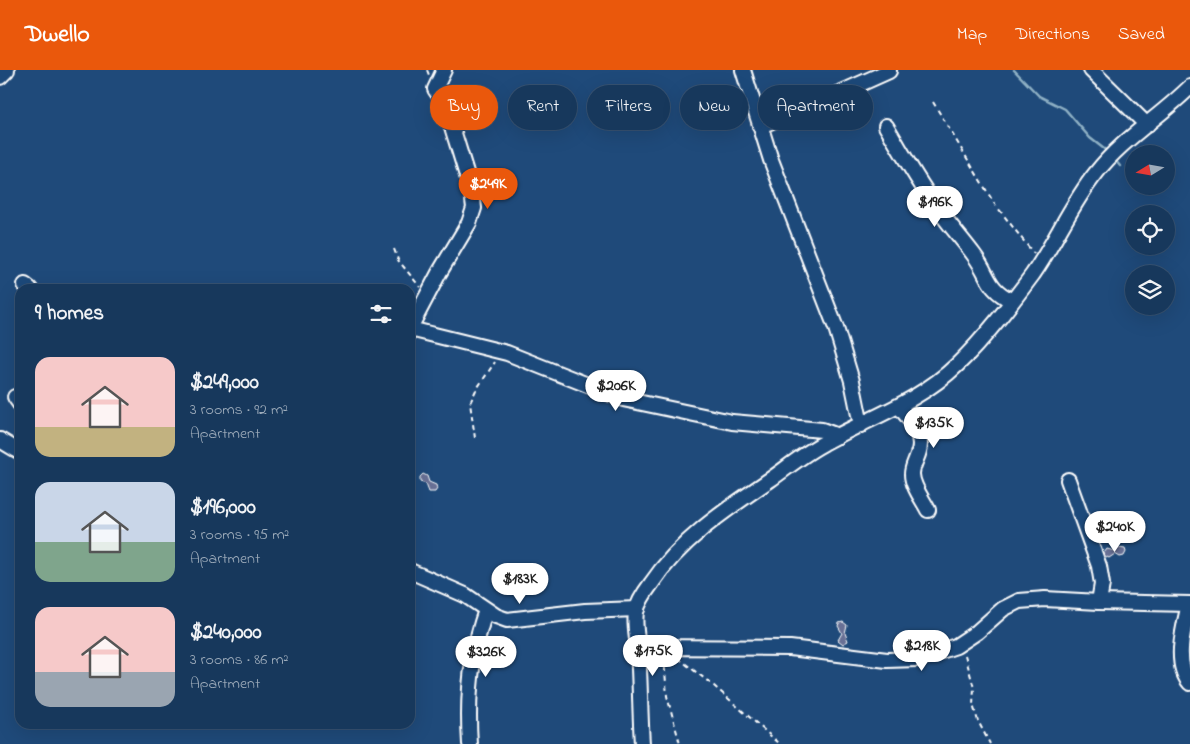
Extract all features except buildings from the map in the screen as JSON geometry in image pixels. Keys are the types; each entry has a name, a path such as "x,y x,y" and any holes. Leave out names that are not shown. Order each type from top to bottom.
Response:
{"street":[{"path":"0,77 7,70"},
{"path":"415,318 469,224 474,208 472,192 445,104 435,89 444,70"},
{"path":"743,70 758,119"},
{"path":"1090,70 1148,125"},
{"path":"858,85 889,71"},
{"path":"642,744 636,624 637,609 641,599 658,573 695,534 785,469 821,444 899,406 937,383 956,366 987,332 1040,262 1073,206 1110,157 1190,86"},
{"path":"886,126 938,210 975,256 992,287 1012,300"},
{"path":"761,130 792,217 836,328 852,381 862,425"},
{"path":"415,329 502,351 623,399 732,422 822,430 838,436"},
{"path":"899,406 914,424 920,439 919,451 912,474 928,510"},
{"path":"0,440 15,449"},
{"path":"1068,480 1100,566 1102,584 1099,602"},
{"path":"415,573 465,595 501,619 507,620 585,611 637,609"},
{"path":"638,647 790,648 887,660 901,660 930,655 956,646 977,632 1002,609 1019,601 1045,599 1190,604 1183,630 1181,649 1184,674 1190,683"},
{"path":"470,744 473,663 479,629 486,610"}],"path":[{"path":"933,102 994,203 1040,262"},
{"path":"394,249 398,260 420,288 424,301"},
{"path":"475,438 470,402 502,351"},
{"path":"956,646 965,655 974,688 973,705 978,721 990,744"},
{"path":"664,648 667,696 680,744"},
{"path":"678,659 714,686 780,744"}],"waterway":[{"path":"1014,70 1039,96 1065,109 1090,138 1108,152"},
{"path":"1115,160 1120,166"}]}
